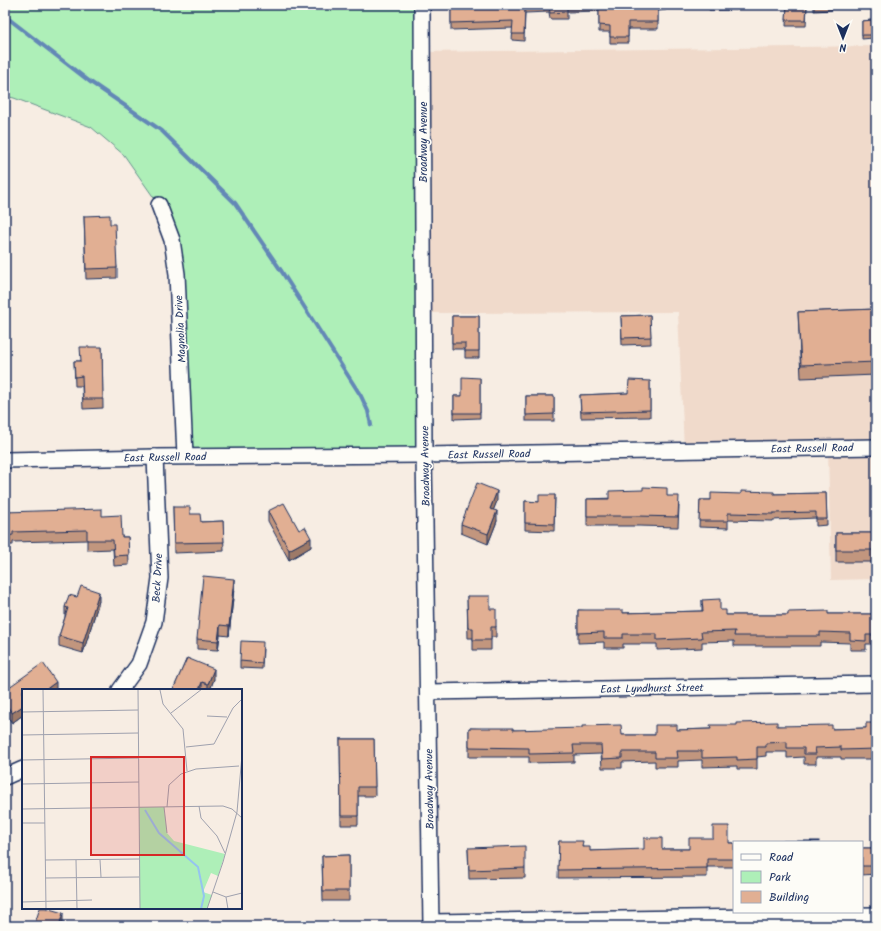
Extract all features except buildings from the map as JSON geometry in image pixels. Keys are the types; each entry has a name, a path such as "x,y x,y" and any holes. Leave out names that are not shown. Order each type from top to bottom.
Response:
{"street":[{"name":"Broadway Avenue","path":"422,5 424,455 431,924"},
{"name":"Magnolia Drive","path":"159,205 172,240 177,274 185,456"},
{"name":"East Russell Road","path":"5,460 185,456 424,455 876,447"},
{"name":"Beck Drive","path":"121,689 139,664 154,622 160,578 156,457"},
{"name":"East Lyndhurst Street","path":"428,692 876,684"},
{"path":"5,777 22,769"},
{"path":"431,924 876,915"}],"shaded area":[{"path":"876,46 876,579 831,580 828,448 684,450 678,312 424,313 422,52"}],"green space":[{"path":"5,5 422,5 424,455 185,456 177,274 159,205 124,155 91,127 5,96"}],"waterway":[{"path":"5,16 89,81 162,131 235,203 282,272 361,396 368,411 371,425"}]}
